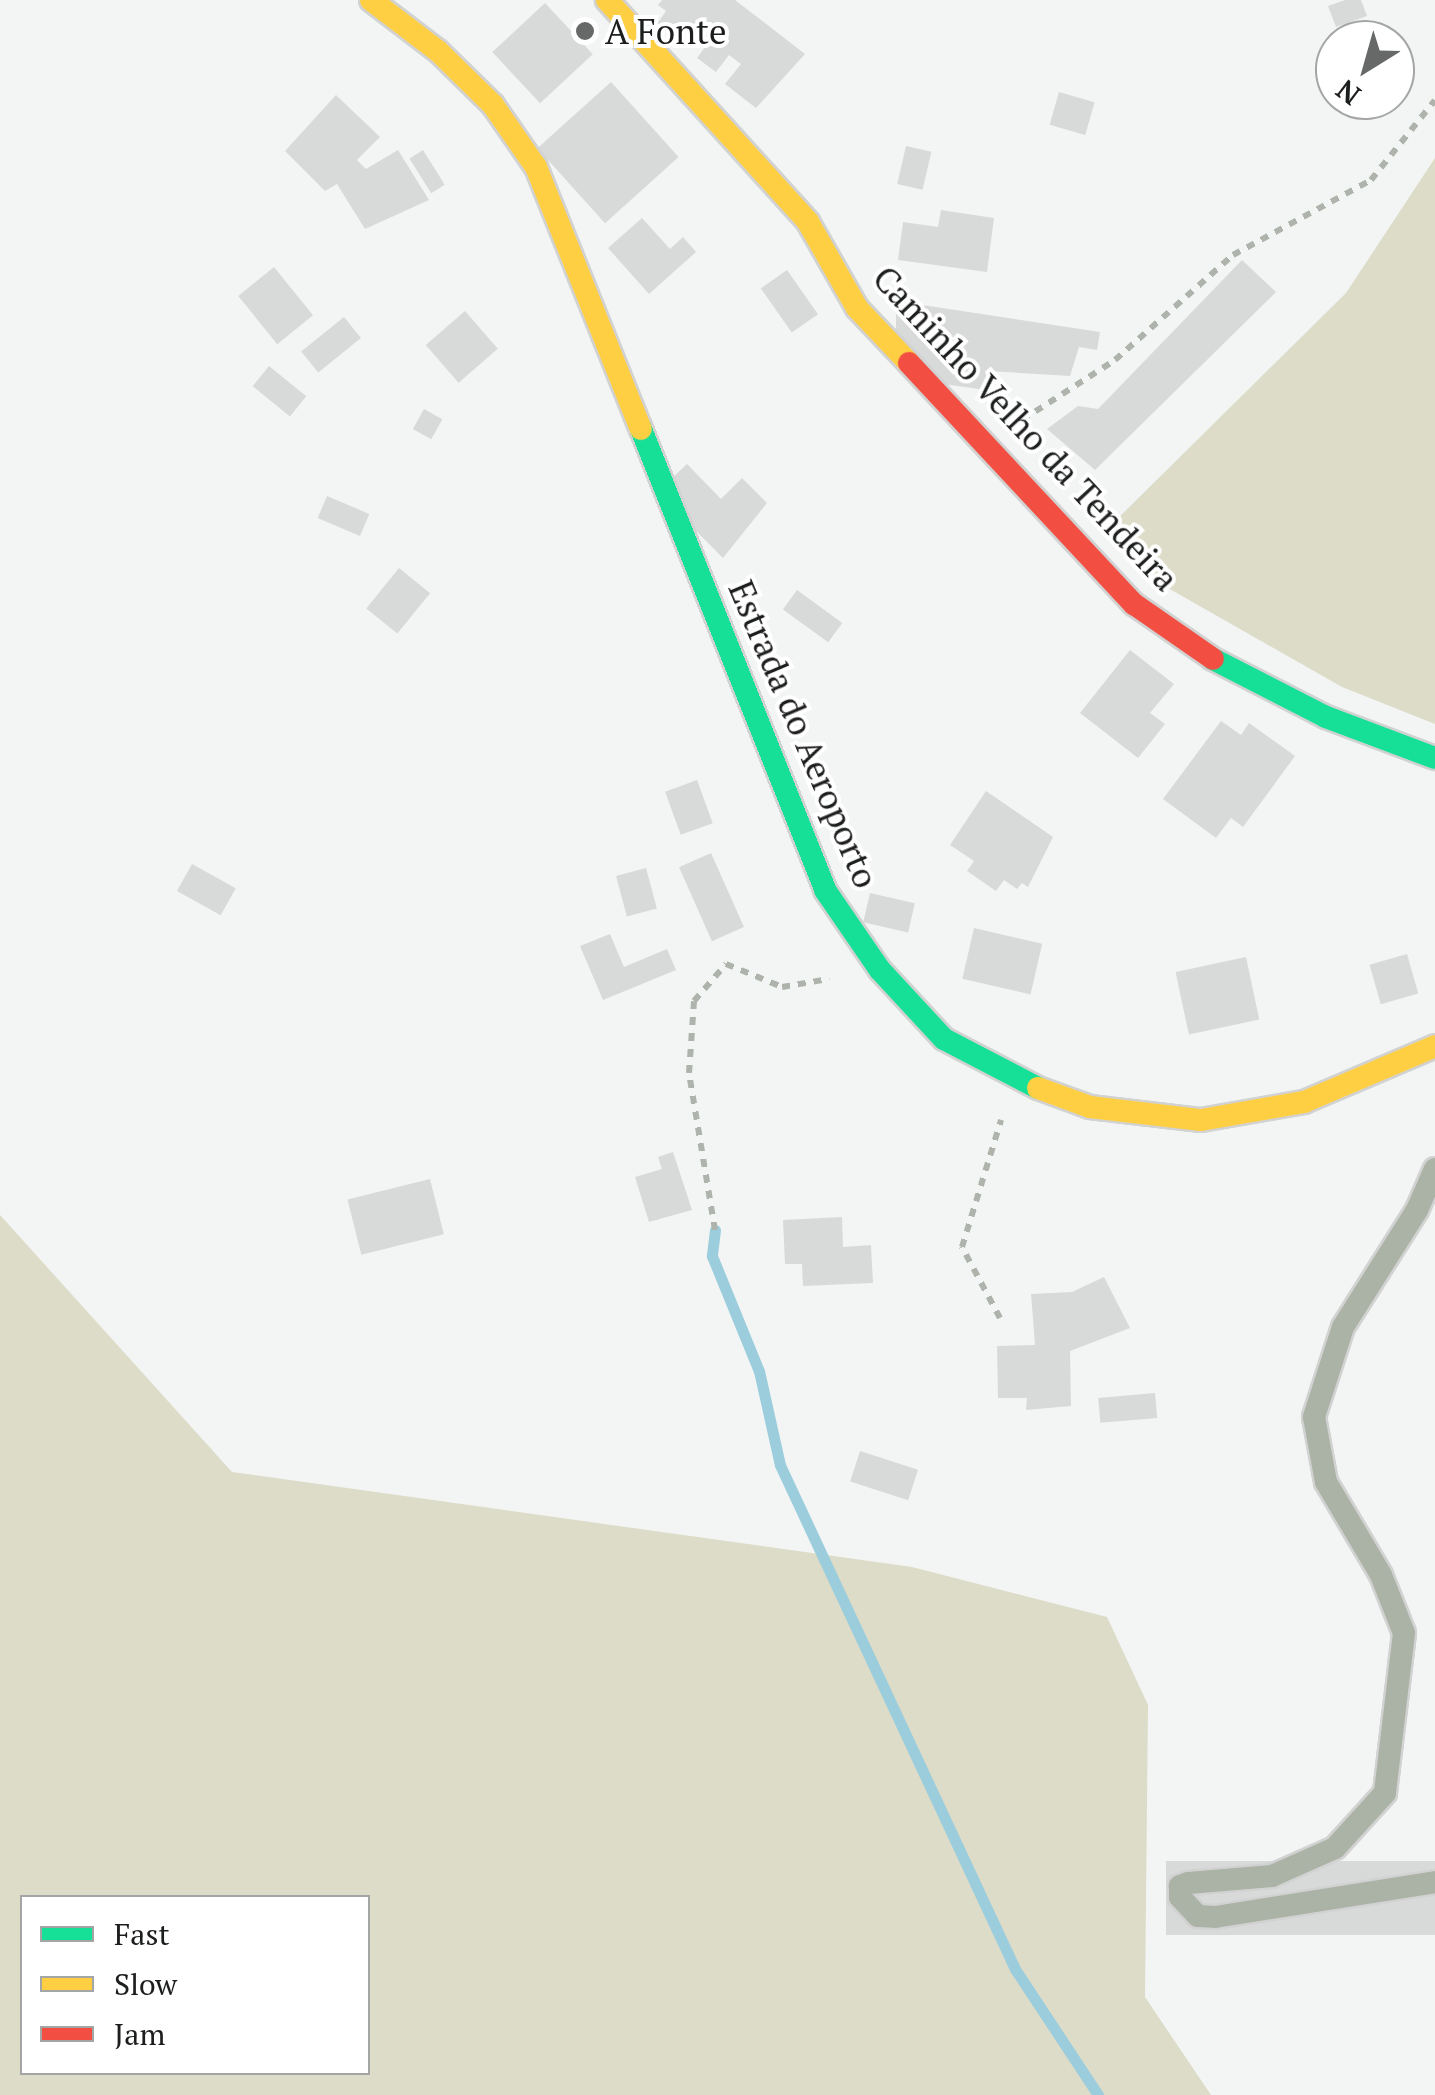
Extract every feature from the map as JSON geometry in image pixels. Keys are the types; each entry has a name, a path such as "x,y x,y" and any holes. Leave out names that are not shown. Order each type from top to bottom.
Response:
{"main road":[{"name":"Estrada do Aeroporto","path":"371,0 438,51 492,104 536,166 826,890 880,970 944,1039 1015,1079 1090,1107 1200,1120 1304,1102 1435,1046"},
{"name":"Caminho Velho da Tendeira","path":"607,0 808,222 857,308 1134,604 1195,646 1326,717 1435,758"}],"lane":[{"path":"1435,1169 1417,1210 1344,1326 1314,1417 1326,1482 1381,1575 1404,1632 1386,1793 1335,1848 1272,1876 1188,1883 1180,1886 1180,1896 1198,1916 1216,1917 1435,1882"}],"path":[{"path":"984,444 1115,360 1233,255 1371,180 1435,100"},
{"path":"715,1230 689,1073 694,1002 726,964 782,987 880,970"},
{"path":"1000,1318 962,1247 1015,1079"}],"green space":[{"path":"1435,158 1435,724 1342,687 1154,580 1104,532 1346,293"},
{"path":"0,1215 232,1472 912,1567 1107,1617 1148,1705 1145,1997 1211,2095 0,2095"}],"building":[{"path":"662,0 735,0 805,54 756,108 725,84 741,64 729,55 716,72 697,58 710,40 696,29 684,45 657,24 666,11 658,5"},
{"path":"1361,0 1367,16 1333,20 1328,6"},
{"path":"545,3 593,54 540,103 492,52"},
{"path":"611,82 679,157 605,223 537,148"},
{"path":"1059,92 1095,102 1085,135 1050,125"},
{"path":"336,95 380,137 357,160 366,169 398,150 429,200 365,229 337,184 325,191 285,151"},
{"path":"906,146 931,152 923,190 897,184"},
{"path":"423,150 445,185 431,193 409,158"},
{"path":"941,210 994,218 987,272 898,260 903,222 938,227"},
{"path":"642,218 670,249 683,237 696,252 649,294 608,248"},
{"path":"1242,260 1276,292 1095,470 1047,429 1078,406 1098,409"},
{"path":"274,267 313,315 277,344 238,296"},
{"path":"787,270 818,314 792,333 761,288"},
{"path":"896,301 1100,332 1097,350 1079,347 1070,376 989,371 986,390 943,384 896,335"},
{"path":"465,311 498,349 459,383 426,345"},
{"path":"344,317 361,338 318,373 301,352"},
{"path":"269,366 306,396 290,416 253,386"},
{"path":"424,409 442,419 431,439 413,429"},
{"path":"687,464 721,499 742,478 767,503 723,558 681,516 667,483"},
{"path":"327,496 369,514 360,536 318,518"},
{"path":"399,568 430,593 397,634 366,608"},
{"path":"797,590 842,623 828,642 783,609"},
{"path":"1130,650 1174,684 1150,713 1165,724 1138,758 1080,713"},
{"path":"1221,721 1241,735 1249,723 1295,756 1243,827 1231,818 1216,838 1163,799"},
{"path":"697,780 713,823 681,835 665,792"},
{"path":"986,791 1053,837 1028,887 1022,883 1017,889 1004,880 996,891 967,871 974,861 950,845"},
{"path":"711,853 744,927 712,941 679,867"},
{"path":"192,864 236,888 221,915 177,891"},
{"path":"646,868 657,909 627,917 616,876"},
{"path":"870,893 915,903 908,933 863,922"},
{"path":"974,928 1042,944 1031,994 962,979"},
{"path":"610,934 624,967 667,949 676,970 603,1000 580,946"},
{"path":"1407,954 1418,993 1381,1004 1370,965"},
{"path":"1246,957 1259,1020 1189,1035 1176,972"},
{"path":"673,1152 692,1210 649,1222 635,1177 662,1169 658,1157"},
{"path":"430,1179 444,1234 361,1255 348,1200"},
{"path":"842,1217 843,1247 871,1245 873,1283 803,1286 802,1264 785,1264 783,1220"},
{"path":"1104,1277 1130,1328 1070,1351 1071,1406 1026,1410 1027,1398 998,1398 997,1346 1035,1345 1031,1294 1072,1292"},
{"path":"1155,1393 1157,1418 1100,1423 1098,1398"},
{"path":"860,1451 918,1470 908,1500 850,1481"},
{"path":"1166,1861 1435,1861 1435,1935 1166,1935"}],"waterway":[{"path":"715,1230 712,1256 759,1371 780,1465 1015,1969 1098,2095"}],"traffic: fast":[{"path":"641,429 825,890 880,970 944,1039 1038,1088"},
{"path":"1213,659 1326,717 1435,758"}],"traffic: slow":[{"path":"371,0 438,51 493,105 536,167 641,429"},
{"path":"607,0 808,222 857,308 909,363"},
{"path":"1038,1088 1090,1107 1201,1120 1304,1102 1435,1046"}],"traffic: jam":[{"path":"909,363 1134,604 1213,659"}],"place":[{"name":"A Fonte","path":"585,31"}]}
